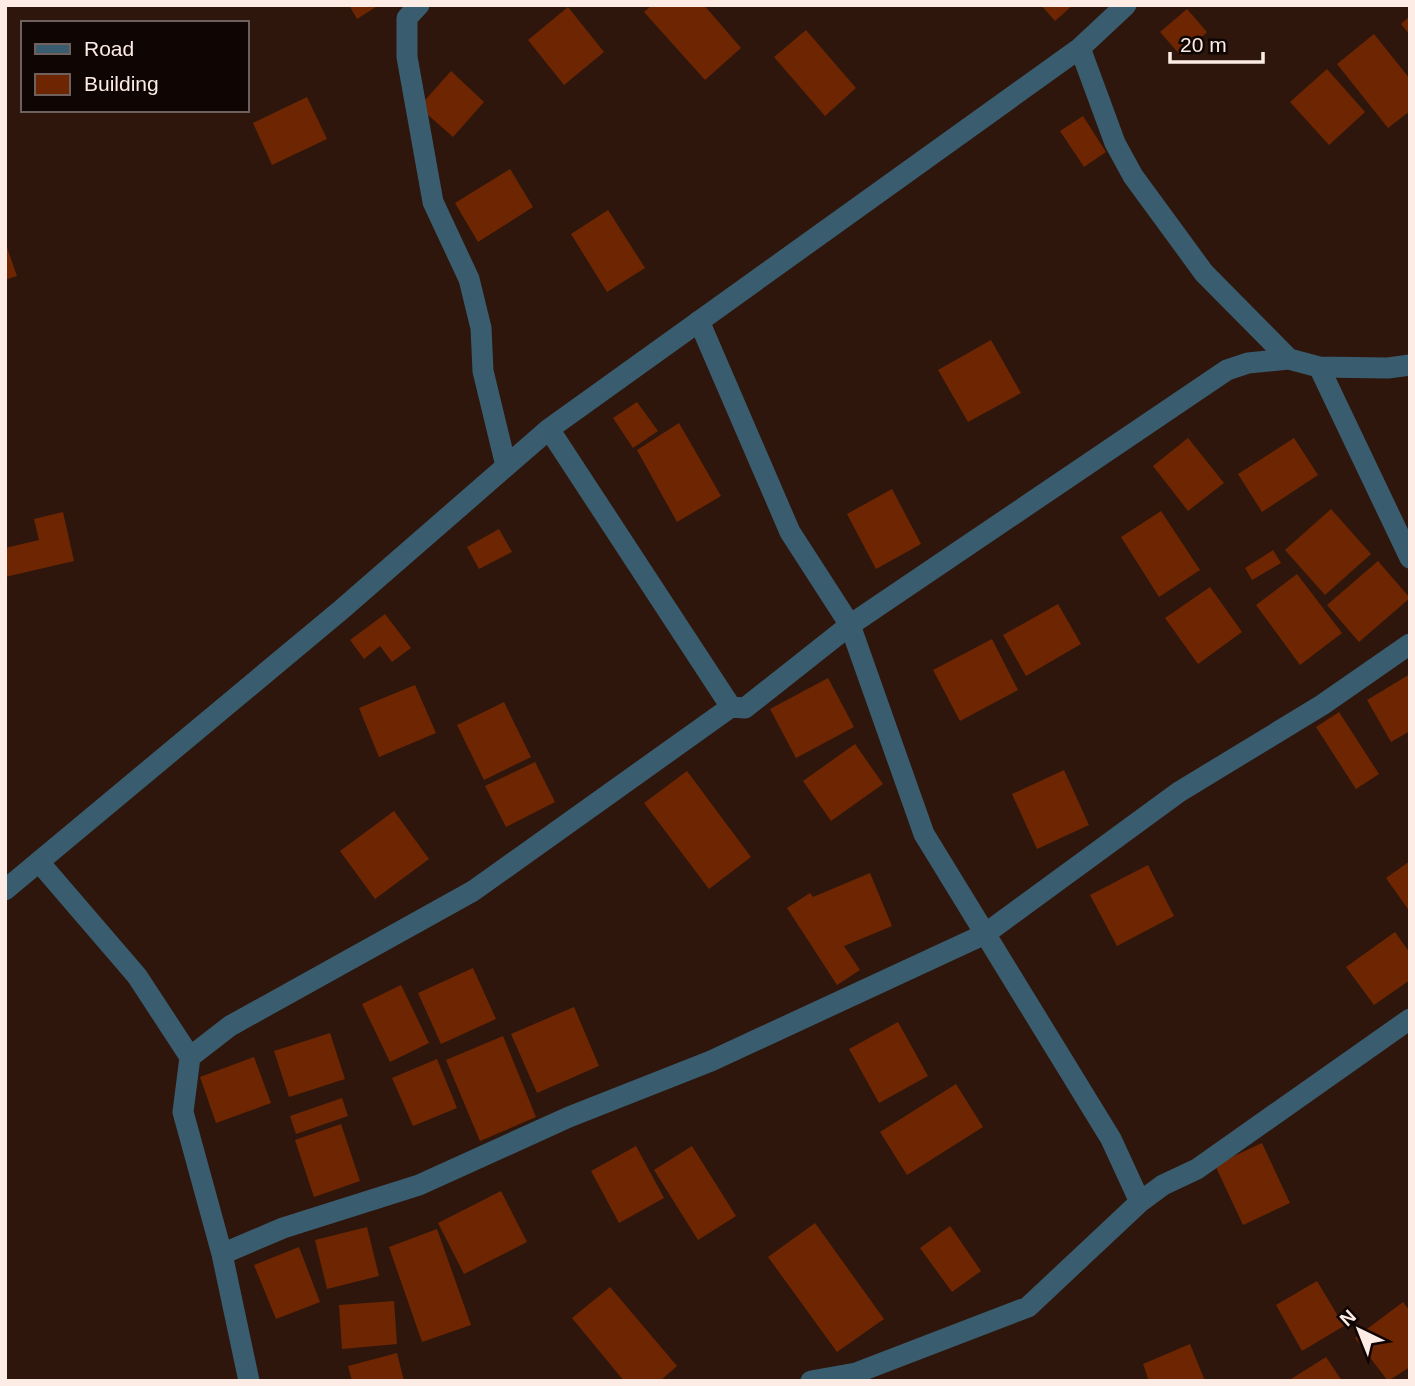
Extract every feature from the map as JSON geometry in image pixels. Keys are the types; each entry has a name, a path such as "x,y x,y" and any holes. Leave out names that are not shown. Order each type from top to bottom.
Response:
{"street":[{"path":"419,5 407,18 407,57 433,202 469,279 481,328 483,371 506,466"},
{"path":"5,890 341,610 549,429 1080,48 1126,5"},
{"path":"1080,48 1115,143 1133,176 1205,273 1289,359"},
{"path":"699,321 790,532 850,625 924,834 1111,1139 1140,1202"},
{"path":"190,1057 230,1026 473,891 731,707 746,708 850,625 1227,370 1248,363 1289,359 1319,367 1388,368 1410,365"},
{"path":"1319,367 1410,558"},
{"path":"549,429 731,707"},
{"path":"222,1254 283,1228 419,1185 569,1117 711,1061 985,934 1179,792 1322,705 1410,644"},
{"path":"39,862 137,976 190,1057 183,1112 222,1254 249,1381"},
{"path":"811,1381 856,1373 1028,1307 1140,1202 1163,1185 1198,1169 1410,1019"}],"building":[{"path":"349,5 379,5 357,19"},
{"path":"652,5 704,5 741,48 705,80 644,12"},
{"path":"1041,5 1073,5 1055,21"},
{"path":"568,7 604,52 564,85 528,40"},
{"path":"1187,9 1207,32 1181,56 1160,32"},
{"path":"1410,16 1410,35 1401,24"},
{"path":"806,30 856,88 825,116 774,57"},
{"path":"1374,34 1410,79 1410,111 1388,128 1337,64"},
{"path":"1327,69 1365,112 1329,145 1290,102"},
{"path":"451,71 484,102 453,137 419,107"},
{"path":"307,97 327,139 272,165 253,123"},
{"path":"1083,116 1106,152 1084,167 1060,131"},
{"path":"510,169 533,207 478,242 455,203"},
{"path":"608,210 645,268 607,292 571,234"},
{"path":"5,242 17,276 5,280"},
{"path":"991,340 1021,393 968,422 938,370"},
{"path":"637,402 658,431 633,448 613,418"},
{"path":"679,423 721,496 677,522 637,450"},
{"path":"1188,438 1224,483 1188,511 1153,466"},
{"path":"1294,438 1318,475 1262,512 1238,474"},
{"path":"892,489 921,544 876,569 847,514"},
{"path":"1331,509 1371,554 1325,595 1285,550"},
{"path":"1161,511 1200,570 1159,597 1121,537"},
{"path":"63,512 74,561 5,577 5,548 39,540 34,519"},
{"path":"499,529 512,552 479,569 467,547"},
{"path":"1273,550 1281,563 1252,580 1245,568"},
{"path":"1378,561 1410,598 1359,642 1327,605"},
{"path":"1297,574 1342,633 1300,665 1256,605"},
{"path":"1210,587 1242,632 1198,664 1165,618"},
{"path":"1058,604 1081,644 1026,676 1003,635"},
{"path":"385,614 411,648 392,662 380,646 364,659 350,640"},
{"path":"992,639 1018,690 960,721 933,670"},
{"path":"1410,674 1410,731 1391,742 1367,700"},
{"path":"828,678 854,727 796,758 770,709"},
{"path":"415,685 436,733 379,757 359,708"},
{"path":"504,702 531,757 484,780 457,725"},
{"path":"1339,712 1379,774 1356,789 1316,727"},
{"path":"855,744 883,784 831,821 803,781"},
{"path":"535,762 555,802 506,827 485,786"},
{"path":"1064,770 1089,825 1037,849 1012,794"},
{"path":"687,771 751,857 709,889 644,803"},
{"path":"394,811 429,859 375,899 340,851"},
{"path":"1410,861 1410,912 1386,878"},
{"path":"1148,865 1174,916 1117,946 1090,895"},
{"path":"870,873 892,926 844,946 860,970 837,985 787,908 810,893 813,897"},
{"path":"1395,932 1410,953 1410,980 1374,1005 1346,967"},
{"path":"473,968 496,1019 441,1044 418,993"},
{"path":"401,985 429,1043 390,1062 362,1004"},
{"path":"574,1007 599,1066 537,1093 511,1034"},
{"path":"898,1022 928,1076 879,1103 849,1049"},
{"path":"330,1033 345,1079 289,1097 274,1051"},
{"path":"503,1036 536,1117 480,1141 446,1060"},
{"path":"254,1057 271,1103 216,1123 200,1077"},
{"path":"437,1059 457,1108 413,1126 392,1078"},
{"path":"956,1084 983,1127 907,1175 880,1132"},
{"path":"342,1098 348,1116 296,1134 290,1116"},
{"path":"341,1124 360,1181 314,1197 295,1140"},
{"path":"1262,1143 1290,1203 1243,1225 1215,1165"},
{"path":"636,1146 664,1198 619,1223 591,1171"},
{"path":"692,1146 736,1216 698,1240 654,1170"},
{"path":"501,1191 527,1242 464,1274 438,1223"},
{"path":"815,1223 884,1319 837,1352 768,1257"},
{"path":"950,1226 981,1271 952,1292 920,1248"},
{"path":"367,1227 379,1276 327,1289 315,1240"},
{"path":"437,1229 471,1325 422,1342 389,1247"},
{"path":"299,1247 320,1302 276,1319 254,1265"},
{"path":"1317,1281 1344,1326 1302,1351 1276,1305"},
{"path":"610,1287 677,1366 660,1381 624,1381 572,1318"},
{"path":"394,1301 397,1344 342,1349 339,1305"},
{"path":"1403,1302 1410,1311 1410,1367 1388,1381 1355,1338"},
{"path":"1190,1344 1205,1381 1149,1381 1143,1364"},
{"path":"397,1353 404,1381 352,1381 348,1366"},
{"path":"1326,1357 1342,1381 1288,1381"}]}
